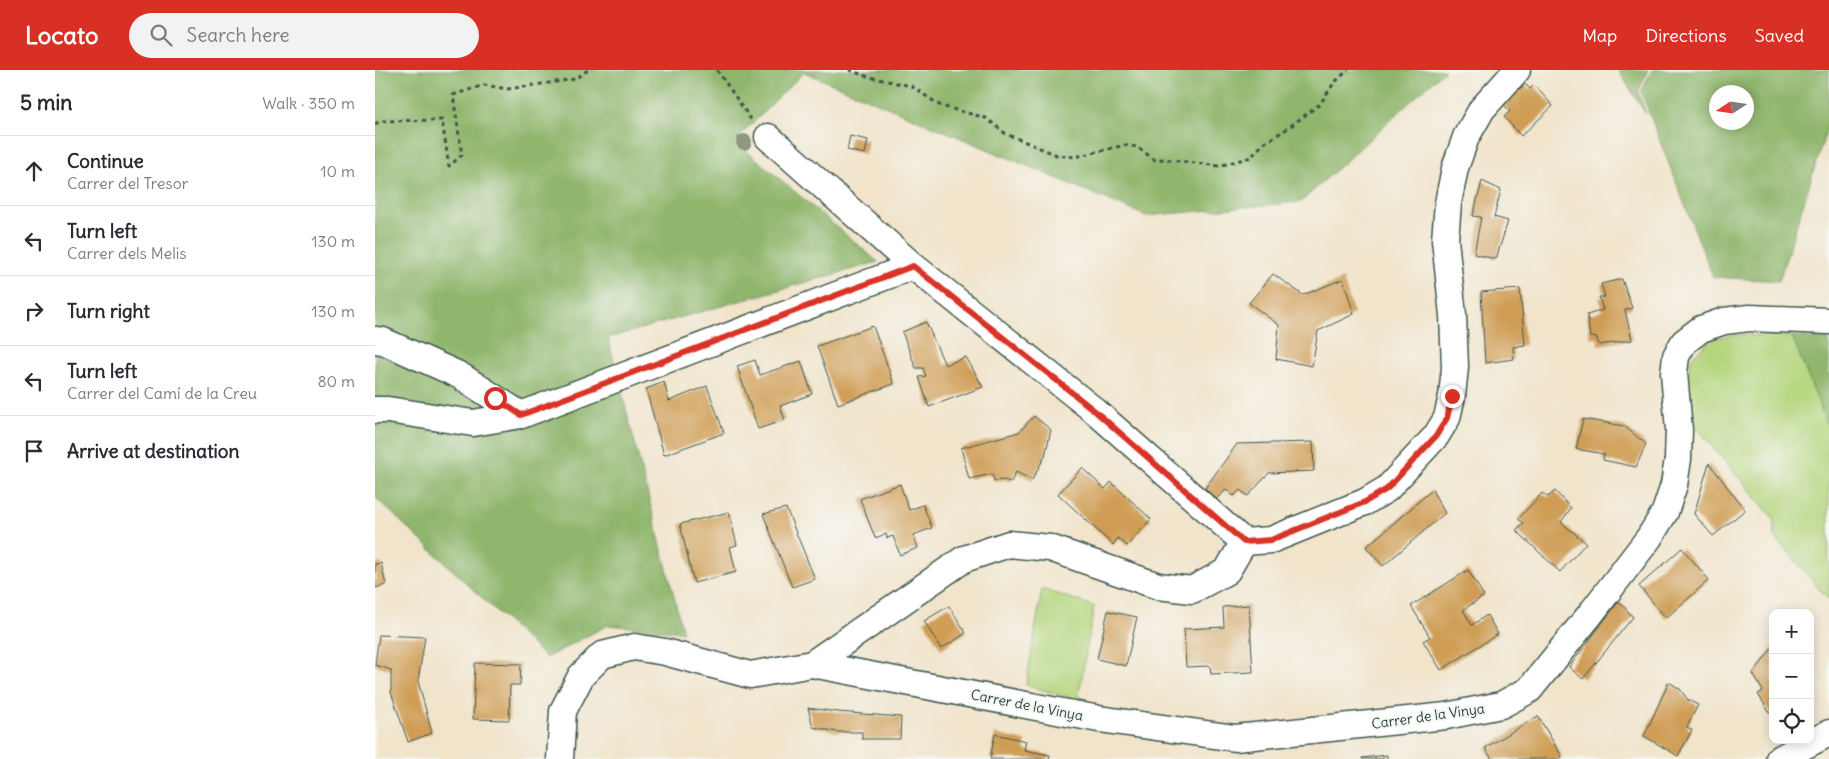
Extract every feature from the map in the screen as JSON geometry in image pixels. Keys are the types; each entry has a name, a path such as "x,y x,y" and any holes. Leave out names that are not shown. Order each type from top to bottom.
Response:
{"street":[{"path":"768,137 913,266 1095,411 1244,542 1271,540 1365,502 1387,489 1436,436 1447,418 1452,396 1455,366 1453,314 1445,240 1447,203 1465,137 1482,109 1517,70"},
{"path":"375,410 388,410 473,423 521,415 913,266"},
{"name":"Carrer de la Vinya","path":"812,664 1099,719 1235,738 1446,716 1501,705 1529,690 1643,546 1665,512 1674,486 1678,459 1679,430 1674,373 1676,356 1684,342 1701,330 1723,321 1749,318 1829,321"},
{"path":"375,340 383,341 459,375 521,415"},
{"path":"560,759 563,711 581,676 602,655 634,647 665,652 750,675 812,664 964,559 1009,544 1050,548 1157,586 1192,590 1227,571 1244,542"},
{"path":"1779,759 1829,733"}],"path":[{"path":"375,124 379,121 442,120 449,166 462,155 453,95 485,85 508,89 575,79 588,70"},
{"path":"717,70 753,123 768,137"},
{"path":"849,70 869,77 911,86 941,106 986,118 1006,134 1057,155 1075,157 1125,145 1137,147 1155,160 1165,159 1219,166 1251,157 1265,143 1320,104 1334,83 1348,70"}],"green space":[{"path":"375,70 1445,70 1301,202 1146,216 804,72 735,141 878,262 608,338 683,632 608,625 546,658 375,497"},
{"path":"1618,70 1648,70 1638,92 1646,114"},
{"path":"1652,70 1829,70 1829,122 1779,281 1713,277 1641,92"},
{"path":"1736,335 1792,336 1829,429 1829,600 1774,536 1774,519 1691,421 1686,383 1692,357 1713,338"},
{"path":"1792,336 1829,339 1829,429"},
{"path":"1042,589 1094,606 1078,700 1026,685"}],"building":[{"path":"1525,84 1530,89 1534,85 1553,106 1521,136 1504,117 1510,111 1503,104"},
{"path":"850,136 868,140 865,154 847,150"},
{"path":"1482,181 1501,190 1494,217 1508,221 1496,259 1474,254 1481,217 1473,216"},
{"path":"1273,274 1303,295 1343,279 1354,314 1318,331 1312,366 1276,359 1279,325 1249,303"},
{"path":"1622,279 1632,308 1625,310 1632,340 1599,345 1597,338 1590,337 1587,315 1603,310 1599,297 1605,297 1601,284"},
{"path":"1520,289 1525,345 1513,347 1514,359 1485,363 1481,292"},
{"path":"926,322 945,365 966,357 983,387 929,407 919,377 926,376 923,368 916,368 902,332"},
{"path":"873,326 894,384 838,404 817,346"},
{"path":"755,360 760,375 801,361 812,394 780,406 785,420 758,429 737,366"},
{"path":"664,382 669,401 707,386 724,433 664,455 646,389"},
{"path":"1034,416 1051,430 1045,456 1032,480 1016,472 1011,482 1004,480 994,481 992,474 969,479 961,448 1019,432"},
{"path":"1583,419 1624,426 1646,444 1636,467 1603,460 1604,454 1576,449"},
{"path":"1313,442 1314,471 1269,473 1248,496 1240,490 1234,496 1226,490 1216,499 1205,488 1237,444"},
{"path":"1709,463 1745,510 1713,536 1694,514"},
{"path":"1082,468 1105,489 1111,482 1151,519 1127,546 1118,538 1113,545 1058,494"},
{"path":"900,484 909,510 923,505 932,528 913,535 918,548 900,555 893,536 887,538 886,534 875,538 860,499"},
{"path":"1432,490 1445,513 1383,566 1366,547"},
{"path":"1555,491 1571,508 1561,522 1586,543 1560,572 1516,530 1524,523 1518,519 1542,493 1548,497"},
{"path":"786,508 815,579 792,587 763,514"},
{"path":"729,512 737,545 730,547 736,572 694,583 680,524"},
{"path":"1682,548 1709,580 1666,618 1639,586"},
{"path":"381,563 386,585 375,588 375,564"},
{"path":"1468,570 1484,596 1463,610 1472,625 1487,615 1498,634 1441,670 1423,641 1430,637 1411,606"},
{"path":"1619,601 1633,617 1583,679 1569,667"},
{"path":"1249,605 1253,672 1211,674 1210,666 1186,667 1184,629 1224,627 1223,607"},
{"path":"949,606 966,633 941,649 924,621"},
{"path":"1108,611 1137,617 1126,666 1097,659"},
{"path":"379,635 425,637 418,681 432,733 408,742 391,692 391,670 375,665"},
{"path":"1769,652 1769,712 1758,694 1763,691 1753,674"},
{"path":"475,663 521,664 520,685 510,685 509,720 473,719"},
{"path":"1669,682 1680,689 1688,700 1698,705 1687,727 1692,730 1678,756 1644,736"},
{"path":"808,708 901,717 900,739 862,739 862,732 837,732 813,727"},
{"path":"1538,716 1562,757 1558,759 1492,759 1485,748"},
{"path":"995,734 1026,741 1024,750 1050,755 1049,759 990,759"},
{"path":"1387,755 1387,759 1362,759 1362,758"}],"route":[{"path":"495,398 521,415 913,266 1095,411 1244,542 1271,540 1365,502 1387,489 1436,436 1447,418 1452,396"}]}
